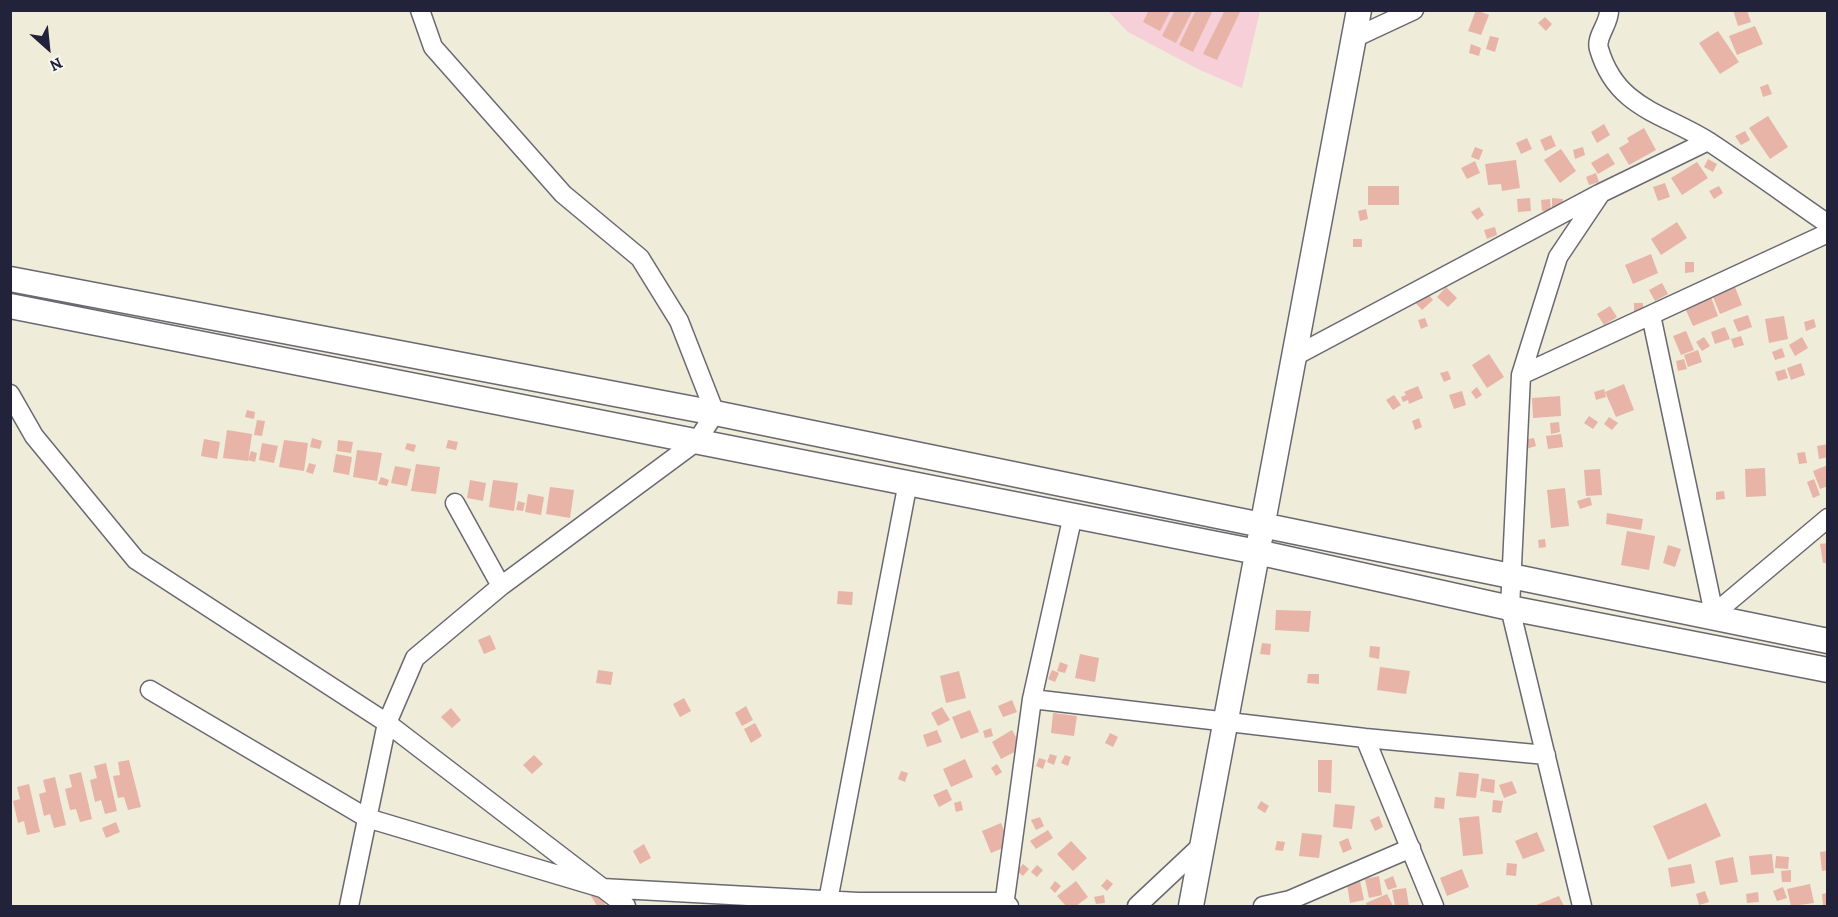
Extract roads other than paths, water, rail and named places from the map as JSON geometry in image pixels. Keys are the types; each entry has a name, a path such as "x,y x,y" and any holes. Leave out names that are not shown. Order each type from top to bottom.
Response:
{"street":[{"path":"420,10 433,47 555,186 640,258 679,321 716,413"},
{"path":"1191,906 1359,10"},
{"path":"1354,38 1414,10"},
{"path":"1609,10 1597,45 1606,69 1640,107 1708,141 1827,224"},
{"path":"1295,356 1601,193 1708,141"},
{"path":"1582,906 1510,608 1521,375 1558,257 1601,193"},
{"path":"1521,375 1827,233"},
{"path":"10,279 716,413 1513,574 1827,641"},
{"path":"10,306 1073,515 1257,552 1510,608 1827,670"},
{"path":"1651,315 1711,616"},
{"path":"316,365 322,338"},
{"path":"10,394 34,435 136,561 387,723 626,906"},
{"path":"349,906 387,723 415,658 501,586 698,441 716,413"},
{"path":"827,904 908,482"},
{"path":"454,503 501,586"},
{"path":"150,690 368,819 602,888 827,904 1006,905 1032,699 1073,515"},
{"path":"1711,616 1827,518"},
{"path":"1032,699 1365,738 1546,755"},
{"path":"1365,738 1434,906"},
{"path":"1137,906 1203,844"},
{"path":"1263,906 1291,903 1412,848"}]}
